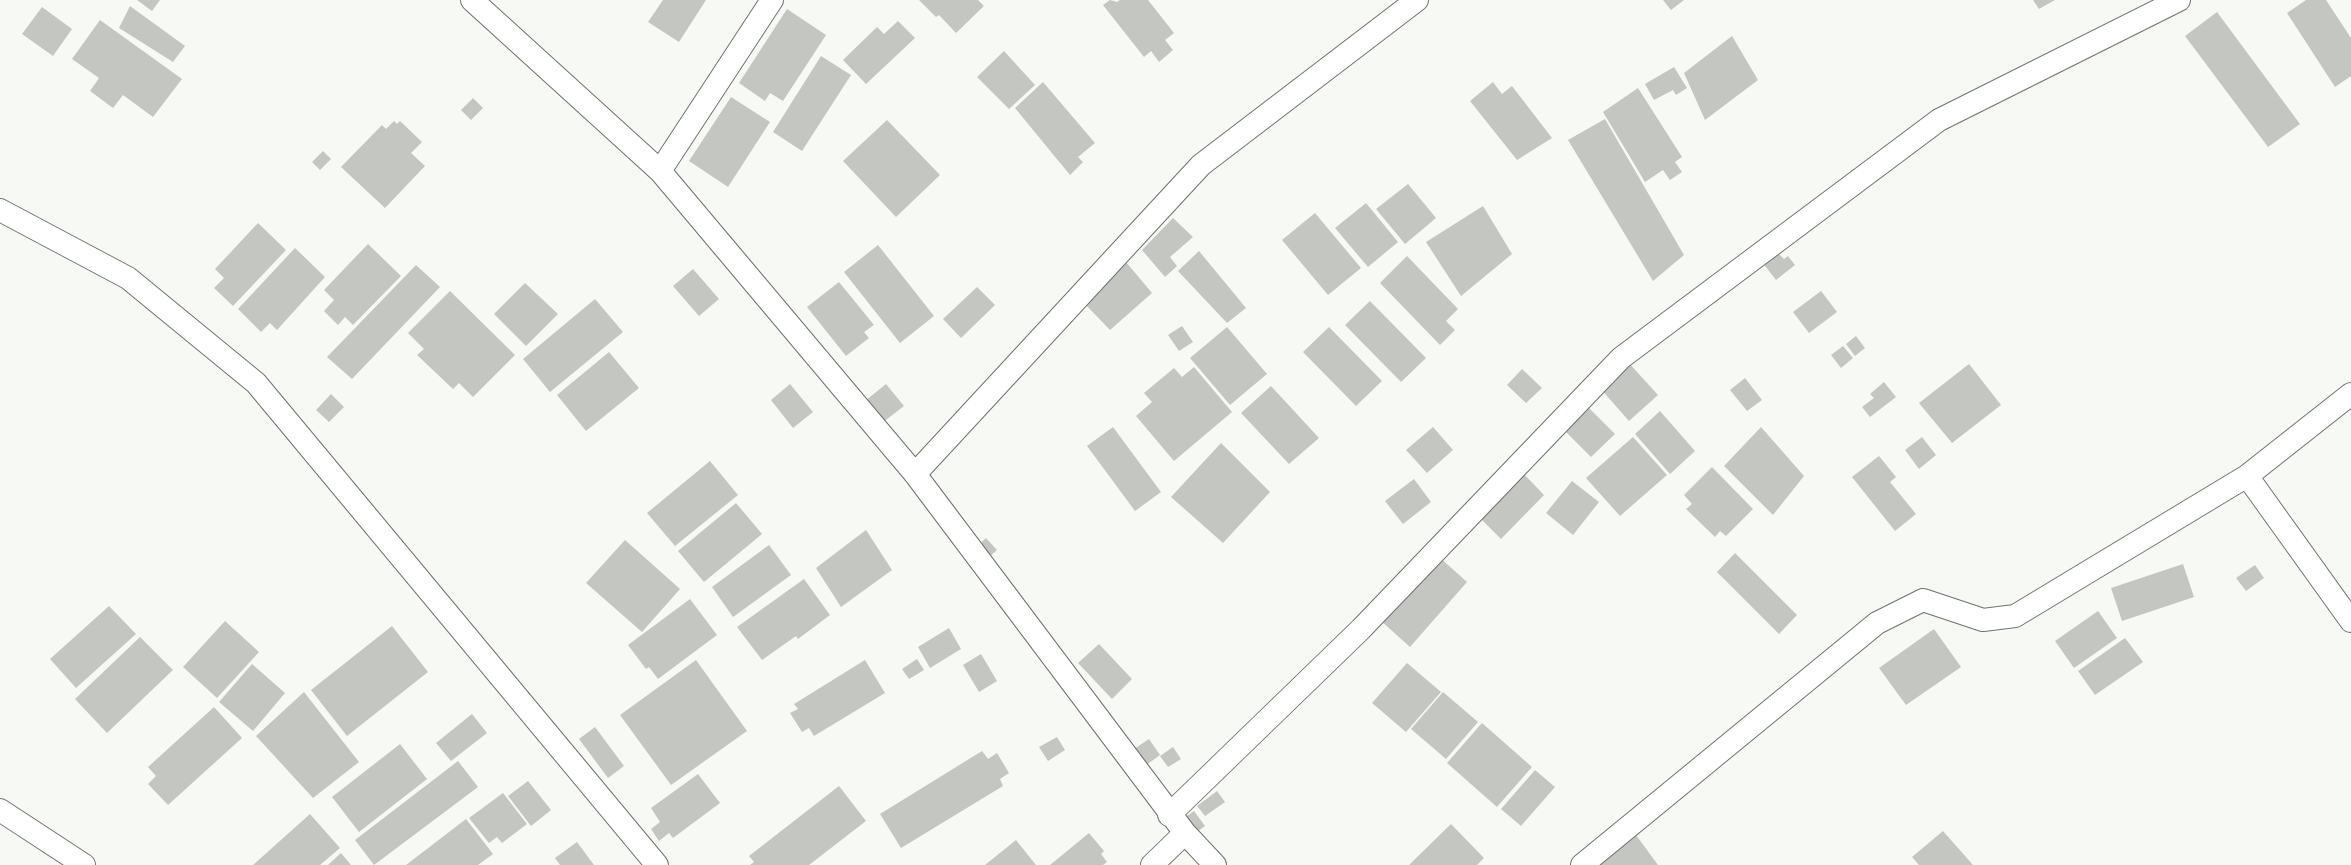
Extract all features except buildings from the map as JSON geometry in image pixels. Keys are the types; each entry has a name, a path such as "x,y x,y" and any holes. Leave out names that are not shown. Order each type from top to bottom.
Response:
{"street":[{"path":"472,0 660,171 915,474 1169,815 1215,865"},
{"path":"660,171 772,0"},
{"path":"915,474 1201,165 1417,0"},
{"path":"1169,815 1361,629 1621,358 1939,120 2178,0"},
{"path":"0,210 128,278 256,383 657,865"},
{"path":"1582,865 1877,624 1923,600 1983,620 2015,616 2247,476 2351,394"},
{"path":"2247,476 2351,621"},
{"path":"0,810 84,865"},
{"path":"1152,865 1185,833"}]}
